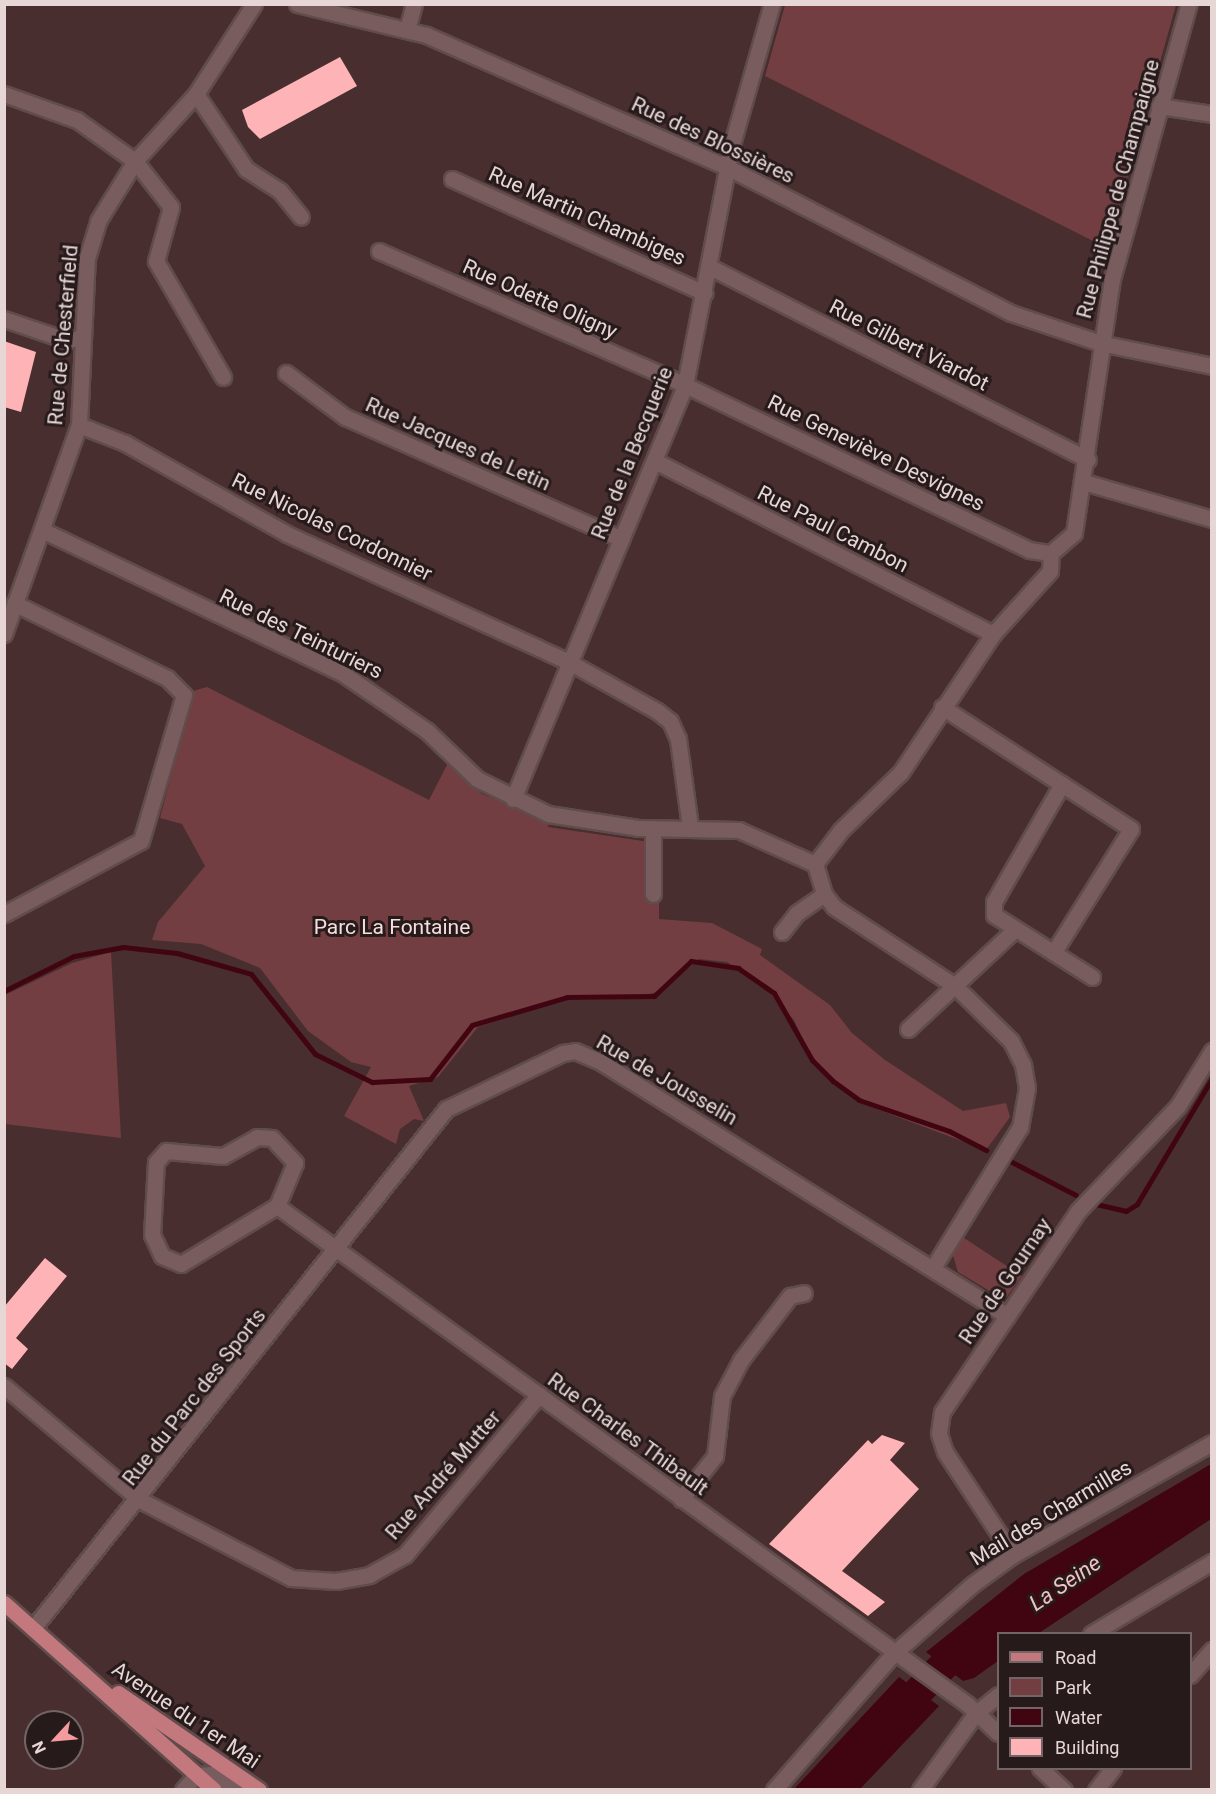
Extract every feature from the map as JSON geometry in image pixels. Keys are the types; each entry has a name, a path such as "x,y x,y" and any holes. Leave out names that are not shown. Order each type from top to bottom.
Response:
{"main road":[{"name":"Avenue du 1er Mai","path":"4,1603 90,1676 214,1790"},
{"name":"Avenue du 1er Mai","path":"90,1676 259,1790"}],"street":[{"name":"Rue de Chesterfield","path":"14,603 79,425 80,338 87,258 98,221 135,161 196,94 254,4"},
{"name":"Rue des Blossières","path":"297,4 407,30 727,167 1011,313 1100,343 1212,366"},
{"path":"407,30 414,4"},
{"name":"Rue de la Becquerie","path":"513,799 685,385 710,267 727,167 772,4"},
{"name":"Rue Philippe de Champaigne","path":"1051,553 1074,533 1088,460 1100,343 1159,106 1190,4"},
{"path":"4,94 77,120 135,161 171,207 156,261 223,378"},
{"path":"196,94 246,169 280,191 301,217"},
{"path":"1159,106 1212,114"},
{"name":"Rue Martin Chambiges","path":"452,178 704,293"},
{"name":"Rue Odette Oligny","path":"379,251 685,385"},
{"name":"Rue Gilbert Viardot","path":"710,267 1088,460"},
{"path":"4,319 66,340 80,338"},
{"name":"Rue Jacques de Letin","path":"286,373 345,417 621,539"},
{"name":"Rue Geneviève Desvignes","path":"685,385 1029,550 1051,553"},
{"name":"Rue Nicolas Cordonnier","path":"79,425 125,443 287,534 569,662 670,721 678,739 690,827"},
{"name":"Rue Paul Cambon","path":"655,461 993,634"},
{"path":"1084,482 1212,519"},
{"name":"Rue des Teinturiers","path":"42,530 342,673 427,731 477,779 513,799 591,824 653,828 690,827 766,837 816,864"},
{"path":"934,1266 1001,1155 1025,1110 1023,1065 1011,1041 955,986 834,907 824,894 816,864 841,830 901,772 942,706 993,634 1045,578 1051,553"},
{"path":"4,634 14,603 167,678 184,694 141,841 4,914"},
{"path":"942,706 1131,829 1055,950"},
{"path":"1062,784 994,902 994,915 1014,930 1055,950 1092,977"},
{"path":"653,828 653,894"},
{"path":"783,932 796,913 824,894"},
{"path":"908,1029 1014,930"},
{"name":"Rue de Jousselin","path":"338,1249 455,1101 575,1051 934,1266 1007,1316"},
{"name":"Rue de Gournay","path":"1013,1555 945,1452 939,1433 942,1412 1078,1211 1178,1106 1212,1051"},
{"path":"257,1137 272,1138 295,1163 277,1206 181,1264 170,1262 152,1235 156,1162 166,1151 210,1159 257,1137"},
{"path":"277,1206 338,1249"},
{"name":"Rue Charles Thibault","path":"338,1249 893,1654 971,1708 997,1731"},
{"name":"Rue du Parc des Sports","path":"34,1627 140,1500 338,1249"},
{"path":"681,1499 715,1456 722,1396 741,1360 790,1296 804,1293"},
{"name":"Rue André Mutter","path":"4,1386 140,1500 291,1578 336,1581 369,1575 405,1555 539,1395"},
{"name":"Mail des Charmilles","path":"774,1790 893,1654 1013,1555 1212,1443"},
{"path":"1093,1632 1212,1562"},
{"path":"1192,1674 1212,1650"},
{"path":"920,1790 971,1708 997,1696"},
{"path":"1042,1770 1064,1790"},
{"path":"1096,1790 1111,1770"},
{"path":"183,1790 196,1775"},
{"name":"Avenue du 1er Mai","path":"196,1775 222,1777 242,1790"}],"green space":[{"path":"785,5 1176,5 1111,236 1103,235 1100,243 1107,248 765,76"},
{"name":"Parc La Fontaine","path":"207,687 429,800 448,763 482,794 549,820 548,827 650,842 644,895 659,898 659,919 712,923 762,949 760,955 830,1005 852,1033 885,1060 963,1111 1006,1103 1010,1117 986,1150 858,1102 814,1063 794,1020 770,993 727,962 699,959 661,991 630,999 562,1000 478,1027 438,1077 409,1086 424,1121 414,1119 400,1129 396,1144 344,1116 371,1067 351,1062 308,1031 260,968 201,944 152,940 158,922 205,866 182,824 160,818 193,691"},
{"path":"111,952 121,1138 5,1124 5,995 72,963"},
{"path":"961,1236 1022,1276 1007,1297 1003,1299 958,1272 952,1252"}],"water":[{"path":"1211,1464 1211,1519 1041,1632 997,1632 997,1662 974,1678 963,1681 926,1652 1024,1574"},
{"path":"899,1677 939,1706 860,1789 794,1789"}],"building":[{"path":"340,57 357,86 260,139 248,127 242,110"},
{"path":"4,341 36,352 21,412 4,407"},
{"path":"45,1258 67,1276 16,1338 28,1349 12,1369 4,1363 4,1307"},
{"path":"882,1435 905,1443 890,1460 919,1489 842,1571 885,1602 868,1616 769,1544 868,1440 872,1444"}],"waterway":[{"path":"4,991 74,956 123,947 177,953 251,974 315,1054 372,1082 430,1079 472,1025 567,997 654,996 691,961 738,968 774,993 812,1060 833,1081 859,1100 949,1131 986,1150"},
{"path":"1096,1204 1126,1211 1137,1204 1212,1078"},
{"path":"1010,1161 1076,1195"},
{"name":"La Seine","path":"891,1720 944,1665 977,1642"}]}
